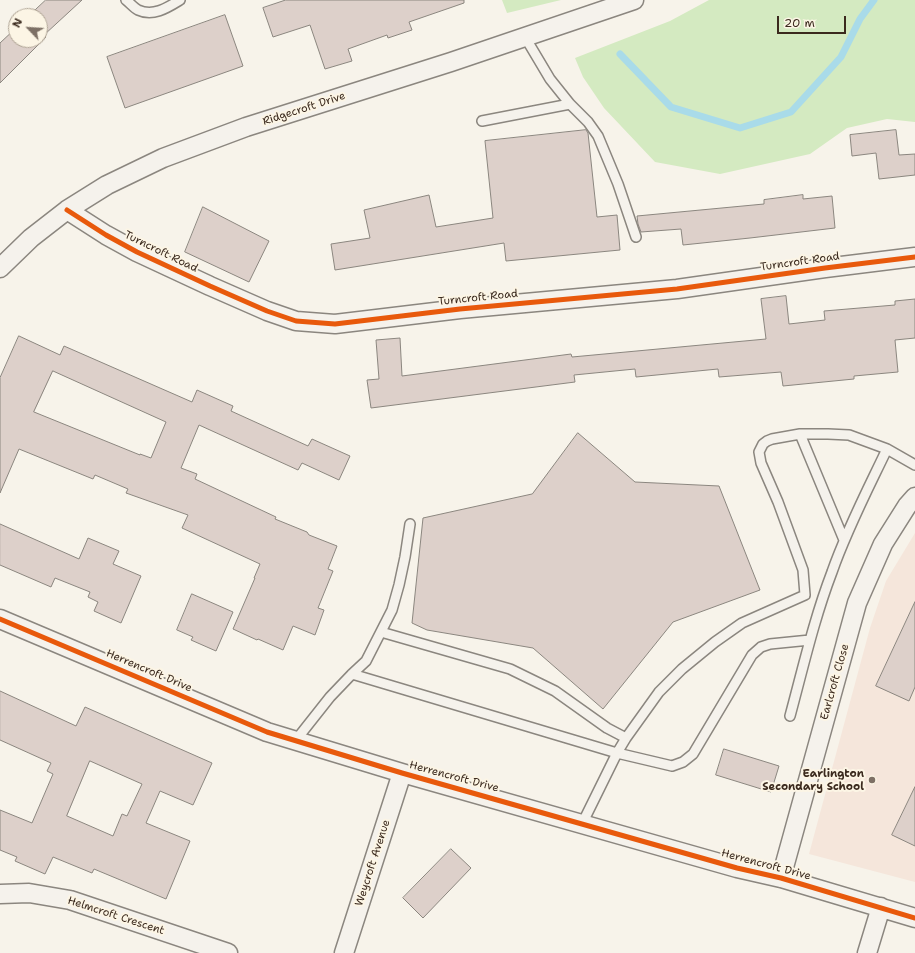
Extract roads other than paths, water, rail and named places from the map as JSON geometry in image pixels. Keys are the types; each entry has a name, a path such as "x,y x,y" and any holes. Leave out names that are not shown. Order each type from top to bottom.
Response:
{"street":[{"name":"Ridgecroft Drive","path":"0,268 31,238 67,210 107,185 163,158 246,127 451,62 634,0"},
{"name":"Turncroft Road","path":"67,210 106,235 137,252 267,311 296,321 335,324 460,309 677,289 915,257"},
{"name":"Earlcroft Close","path":"781,878 857,603 883,544 907,506 915,498"},
{"name":"Herrencroft Drive","path":"0,619 267,732 402,773 737,868 781,878 915,918"},
{"name":"Weycroft Avenue","path":"344,953 402,773"},
{"name":"Helmcroft Crescent","path":"0,894 29,893 70,900 228,953"},
{"path":"867,953 881,907"}],"lane":[{"path":"126,0 137,10 146,13 166,9 180,0"},
{"path":"524,37 550,79 570,104 588,122 598,136 618,184 636,237"},
{"path":"482,121 570,104"},
{"path":"800,434 844,540"},
{"path":"805,595 803,570 778,502 761,463 759,452 761,447 767,441 772,439 800,434 849,435 887,449 915,465"},
{"path":"790,716 821,601 844,540 887,449"},
{"path":"296,740 330,697 366,661 392,610 405,557 410,524"},
{"path":"582,824 626,738 659,692 682,669 715,642 742,624 805,595 821,601"},
{"path":"381,632 510,669 555,691 607,728 626,738"},
{"path":"352,674 617,753 672,766 683,762 693,754 752,655 761,647 770,644 810,640"}],"waterway":[{"path":"620,54 671,107 740,128 791,112 841,57 860,19 874,0"}],"place":[{"name":"Earlington Secondary School","path":"872,780"}]}
